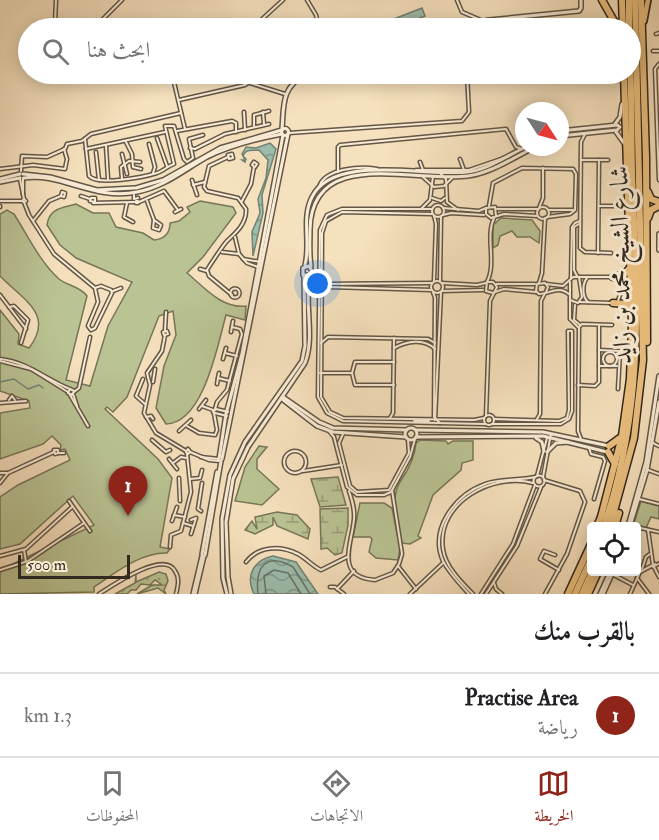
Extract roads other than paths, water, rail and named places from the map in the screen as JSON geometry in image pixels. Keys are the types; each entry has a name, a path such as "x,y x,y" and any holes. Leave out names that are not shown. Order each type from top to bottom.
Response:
{"highway":[{"path":"602,0 612,18"},
{"path":"622,0 623,18"},
{"path":"629,0 629,18"},
{"path":"641,0 648,330 643,360"},
{"name":"شارع الشيخ محمد بن زايد","path":"611,522 637,424 643,360 641,0"},
{"path":"623,84 622,104 626,149"},
{"path":"601,517 623,429 630,379 632,323 628,270 624,84"},
{"path":"626,84 628,98 632,103"},
{"name":"شارع الشيخ محمد بن زايد","path":"605,522 623,474 635,380 636,283 631,84"},
{"path":"641,196 645,151"},
{"path":"646,177 649,197 659,204 649,214 647,251"},
{"path":"627,225 636,283"},
{"path":"613,277 624,275 628,270"},
{"path":"613,303 629,306 632,323"},
{"path":"612,479 614,460 608,449 619,441 623,429"},
{"path":"599,522 623,474"},
{"path":"616,522 625,490 623,474"},
{"path":"569,594 587,552"},
{"path":"575,594 587,566"},
{"path":"582,594 590,576"},
{"path":"588,594 596,576"}],"street":[{"path":"55,18 56,0"},
{"path":"104,18 122,0"},
{"path":"263,18 283,0"},
{"path":"307,0 317,18"},
{"path":"457,0 462,12 476,18"},
{"path":"504,18 581,9 581,1"},
{"path":"521,18 524,15"},
{"path":"653,51 659,51"},
{"path":"659,63 655,68 659,180"},
{"path":"174,84 184,129"},
{"path":"178,100 244,84"},
{"path":"255,84 285,94"},
{"path":"187,426 199,433 215,435 217,430 284,133 282,110 285,94 291,84"},
{"path":"81,196 96,202 127,203 136,196 228,148 284,133 462,122 469,114 468,84"},
{"path":"569,134 605,128 618,121 622,104"},
{"path":"254,128 254,115 269,111"},
{"path":"244,112 245,130"},
{"path":"262,112 264,124"},
{"path":"112,291 95,328 91,330 88,326 98,302 95,288 57,257 33,221 24,201 21,177 22,156 48,156 91,134 181,113"},
{"path":"176,132 233,121 236,132"},
{"path":"192,154 195,149 224,134 269,124"},
{"path":"85,139 89,176 99,180 108,180 153,173 174,161 164,127 171,125 176,132 184,160 193,160 190,138 203,135"},
{"path":"569,133 605,128 620,135 626,149"},
{"path":"340,170 338,147 340,145 506,129 515,145"},
{"path":"86,148 126,142 165,132"},
{"path":"589,132 582,142 581,250 611,253"},
{"path":"569,134 576,136 582,142"},
{"path":"157,138 167,166"},
{"path":"126,142 135,168 141,169"},
{"path":"149,144 155,167 153,173"},
{"path":"106,146 108,180"},
{"path":"190,148 195,149"},
{"path":"0,169 40,165 65,169 67,159 63,149"},
{"path":"331,176 354,171 477,170 514,153 515,150"},
{"path":"96,152 99,180"},
{"path":"122,153 127,174"},
{"path":"205,189 209,166 228,156"},
{"path":"229,594 226,541 229,493 244,453 275,408 299,367 304,346 304,276 302,272 308,208 319,187 340,170 394,170 455,176 477,174 516,156"},
{"path":"460,159 462,170"},
{"path":"581,160 608,160"},
{"path":"598,253 599,160"},
{"path":"122,179 120,169 133,161 140,162"},
{"path":"420,162 421,169"},
{"path":"207,271 222,252 225,243 234,237 246,215 242,201 251,184 254,167"},
{"path":"542,227 547,209 543,198 543,168"},
{"path":"441,424 435,420 425,419 346,418 332,414 321,397 323,228 334,214 342,212 442,216 451,213 495,217 504,214 546,218 571,213 576,205 576,174 573,169 520,169 498,178 492,186 492,199 496,208 495,217 491,226"},
{"path":"229,594 222,573 224,500 233,463 240,449 289,389 305,363 310,341 311,214 317,196 327,185 341,177 354,175 433,176 462,170"},
{"path":"441,174 446,184 448,204 458,210"},
{"path":"420,176 428,180 431,185 442,187 455,176"},
{"path":"433,176 431,196 436,224 432,291 435,333 435,420"},
{"path":"0,181 21,177 50,177 97,190 117,191 147,201 154,220"},
{"path":"192,180 196,194 205,189 242,201"},
{"path":"193,185 205,182"},
{"path":"147,201 164,191 178,210"},
{"path":"33,221 49,201 60,196 62,192 70,193"},
{"path":"576,193 581,194"},
{"path":"431,196 433,200 441,201 446,195"},
{"path":"419,210 428,204 431,196"},
{"path":"541,302 545,293 545,283 542,273 542,227 538,217 538,208 543,198"},
{"path":"490,301 486,292 491,273 491,226 487,216 492,199"},
{"path":"0,203 24,201"},
{"path":"127,203 124,217 133,222"},
{"path":"407,422 485,417 561,421 569,414 572,345 574,334 569,330 572,345 573,368 572,413 567,421 559,424 441,424 343,421 331,417 323,408 317,391 320,226 332,212 342,209 419,210 438,205 458,210 488,207 538,208 569,212 576,205"},
{"path":"598,206 614,206"},
{"path":"425,419 435,411 443,208"},
{"path":"275,408 292,405 322,424 342,431 407,438 532,436 570,438 576,436 578,431 580,327 574,319 582,281 574,270 574,227 580,222"},
{"path":"580,222 575,223 572,227 569,295 570,318 580,327"},
{"path":"659,234 659,250"},
{"path":"234,237 239,254 243,259 256,263"},
{"path":"222,252 239,254"},
{"path":"319,257 322,285"},
{"path":"304,267 312,268"},
{"path":"200,269 207,271 210,277 225,290 231,295 236,297 240,294 237,288 225,290"},
{"path":"485,424 488,408 490,301 495,283 491,273"},
{"path":"534,421 540,414 541,302 537,292 542,273"},
{"path":"322,274 330,285"},
{"path":"304,276 311,275"},
{"path":"318,289 322,285 433,282 528,286 545,283 561,286 578,276 613,277 620,281 622,291 620,299 613,303 578,303 570,300"},
{"path":"589,303 584,298 584,284 590,277"},
{"path":"330,285 432,291 478,289 494,292 504,289 545,293 561,290 569,295"},
{"path":"322,295 330,285"},
{"path":"95,288 102,286 112,291 122,288"},
{"path":"231,295 232,290"},
{"path":"0,295 26,329"},
{"path":"9,307 14,306 27,318 21,343"},
{"path":"151,380 147,372 161,353 166,312"},
{"path":"231,332 233,321"},
{"path":"580,327 599,324 612,325"},
{"path":"599,324 600,365"},
{"path":"194,594 203,555 217,459 221,412 242,332 232,327"},
{"path":"321,332 328,337 428,339 435,343"},
{"path":"428,339 435,333"},
{"path":"88,426 77,406 74,390 79,383 90,337"},
{"path":"321,343 328,337"},
{"path":"389,419 393,413 394,338"},
{"path":"394,348 407,342 426,342 435,349"},
{"path":"223,359 226,348"},
{"path":"599,350 620,352 618,389"},
{"path":"225,353 237,356"},
{"path":"578,385 597,384 600,365 604,353 617,354 616,364 600,365"},
{"path":"0,360 31,369 52,385 74,390"},
{"path":"394,362 355,362 352,373 355,385 394,386"},
{"path":"600,365 617,366"},
{"path":"573,368 578,369"},
{"path":"155,369 145,404 145,417 151,428 165,440 187,452 217,459"},
{"path":"321,372 352,373"},
{"path":"216,384 219,373"},
{"path":"633,522 646,462 659,376"},
{"path":"218,378 230,381"},
{"path":"143,379 136,396 145,404"},
{"path":"658,388 659,395"},
{"path":"289,389 292,405"},
{"path":"281,397 334,436 353,490 389,491"},
{"path":"199,409 206,399"},
{"path":"0,403 15,400 26,401"},
{"path":"638,499 655,445 659,402"},
{"path":"202,406 221,412"},
{"path":"488,408 493,417 492,424"},
{"path":"435,411 446,420"},
{"path":"393,413 398,419"},
{"path":"540,414 546,421"},
{"path":"145,417 150,416 153,419"},
{"path":"179,431 191,420"},
{"path":"330,431 363,429 545,432 608,449"},
{"path":"389,491 408,455 407,430"},
{"path":"389,491 410,457 416,430"},
{"path":"342,431 338,442 354,517 347,557 355,572 368,580 388,577 398,568 402,550 389,491"},
{"path":"578,431 583,441"},
{"path":"545,432 549,437 608,449"},
{"path":"532,436 542,441 546,452"},
{"path":"488,592 519,540 542,486 549,437"},
{"path":"152,440 164,451 170,450"},
{"path":"160,446 165,440"},
{"path":"481,594 513,544 546,452 558,442 574,442"},
{"path":"588,446 591,454 603,457 605,461 594,499"},
{"path":"0,473 8,473 57,449 58,453 64,453"},
{"path":"318,469 306,462 304,455 298,451 286,455 287,469 294,473 301,471 318,469 343,464"},
{"path":"170,547 171,535 181,532 191,492 187,452"},
{"path":"173,463 180,458 186,459"},
{"path":"169,459 177,470"},
{"path":"301,471 306,462"},
{"path":"646,462 647,470"},
{"path":"190,479 201,478 202,470"},
{"path":"647,470 659,474"},
{"path":"0,483 8,473"},
{"path":"471,594 443,562 439,543 441,529 449,510 460,498 489,483 536,476 552,484 578,490 585,500 574,537 545,594"},
{"path":"180,478 183,493 180,501"},
{"path":"471,594 443,552 443,536 450,515 463,499 483,488 507,482 542,486 552,484"},
{"path":"201,510 197,508 202,483"},
{"path":"181,488 191,487"},
{"path":"349,491 356,495 389,491"},
{"path":"191,492 200,493"},
{"path":"352,500 356,495"},
{"path":"638,499 659,504"},
{"path":"69,501 90,531"},
{"path":"0,556 24,550 72,507"},
{"path":"172,521 177,507"},
{"path":"174,514 185,518"},
{"path":"191,520 196,518 191,534"},
{"path":"0,570 26,562 84,523"},
{"path":"183,523 193,526"},
{"path":"641,528 659,532"},
{"path":"648,530 650,554 659,577"},
{"path":"246,562 257,552 268,549 296,553 321,570 347,557"},
{"path":"24,550 26,562"},
{"path":"555,555 544,551 540,560 559,570"},
{"path":"630,594 643,570 646,557 650,554"},
{"path":"410,594 441,567 443,562"},
{"path":"99,594 136,573 161,563 170,565 176,572 178,584 176,594"},
{"path":"643,570 655,566"},
{"path":"441,567 447,567"},
{"path":"398,568 416,589"},
{"path":"337,589 355,572"},
{"path":"602,594 610,576"},
{"path":"619,576 634,585"},
{"path":"637,578 649,594"},
{"path":"494,583 496,589 502,594"},
{"path":"330,587 344,594"},
{"path":"488,592 496,589"}],"water":[{"path":"422,8 425,16 420,18 396,18"},
{"path":"270,143 276,149 262,195 263,213 253,256 252,232 260,213 258,199 266,178 268,160 259,150 248,151 243,156 246,147 256,148"},
{"path":"273,556 296,562 318,594 254,594 250,581 253,569 261,561"}],"waterway":[{"path":"0,382 14,379 28,389 39,385 43,388"}],"place":[{"name":"Practise Area","path":"128,516"}]}
